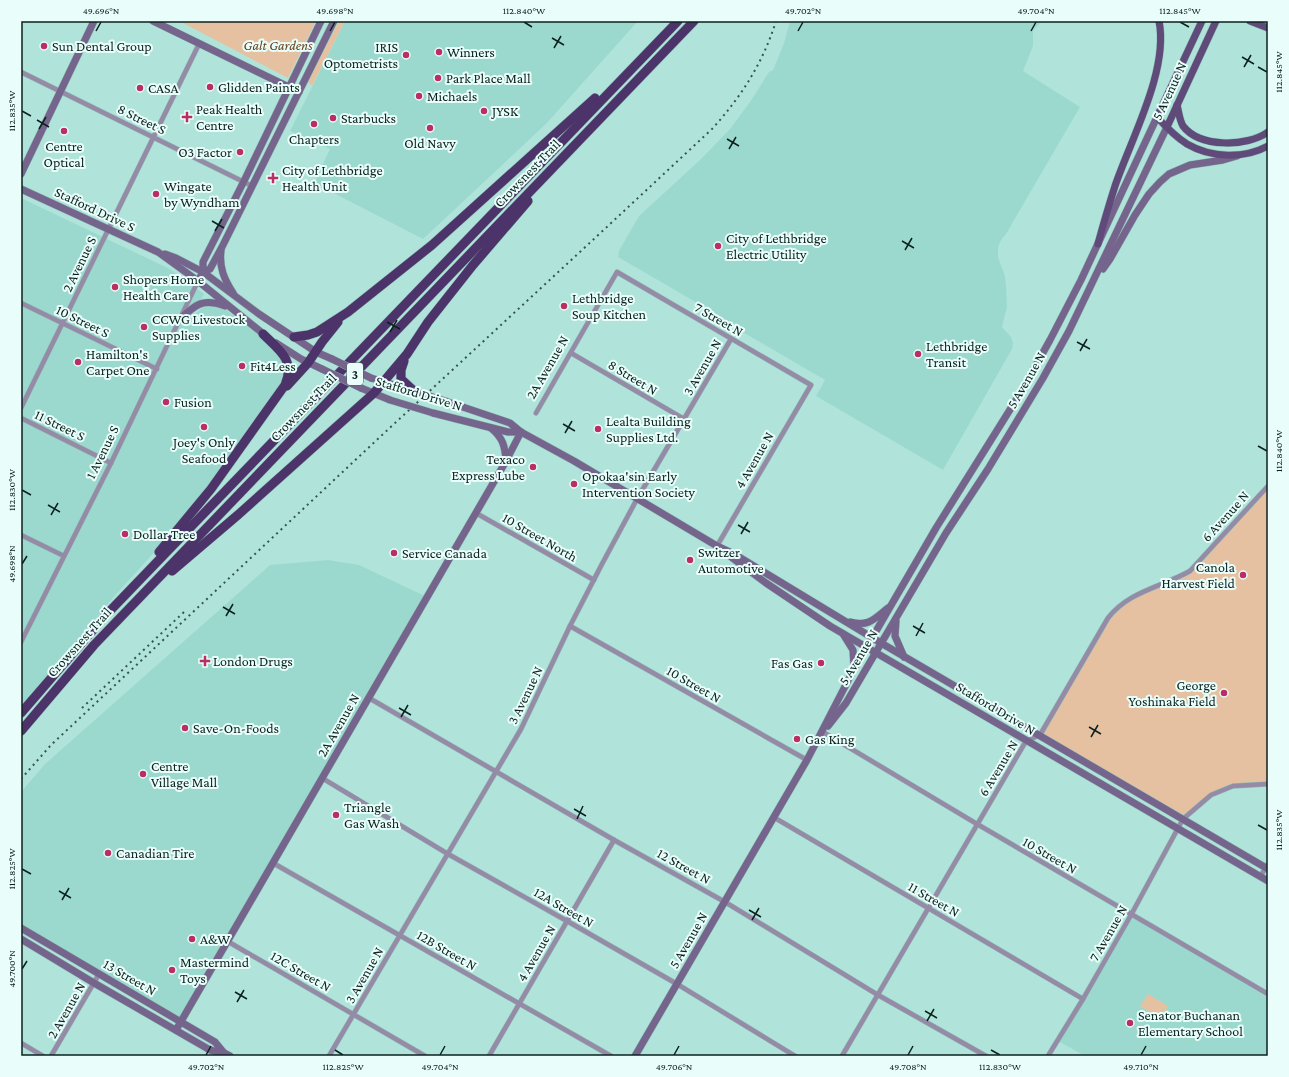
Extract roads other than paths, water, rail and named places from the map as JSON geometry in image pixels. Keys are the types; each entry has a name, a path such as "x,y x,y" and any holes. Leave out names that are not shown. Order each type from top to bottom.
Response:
{"highway":[{"name":"Crowsnest Trail","path":"21,713 105,616 677,21"},
{"name":"Crowsnest Trail","path":"21,731 94,645 131,605 694,21"},
{"path":"271,405 308,363 333,327 348,312 457,224 659,40"},
{"path":"131,605 238,514 374,393 407,354 428,322 473,265 618,99"},
{"path":"294,337 317,332 348,312"},
{"path":"105,616 211,489 285,385 288,378 288,363 283,354 263,334"},
{"path":"407,354 401,370 401,379 405,386 414,390"}],"main road":[{"path":"21,174 94,21"},
{"path":"153,21 299,92"},
{"name":"1 Avenue S","path":"198,282 203,272 203,262 322,21"},
{"name":"1 Avenue S","path":"203,272 210,269 334,21"},
{"path":"1098,244 1116,185 1134,139 1156,72 1161,46 1159,21"},
{"name":"5 Avenue N","path":"635,1056 808,760 823,732 842,690 891,605 936,528 1021,392 1057,328 1202,21"},
{"name":"5 Avenue N","path":"823,732 844,707 946,533 1015,426 1069,331 1216,21"},
{"path":"1250,21 1268,28"},
{"path":"1256,21 1268,24"},
{"path":"1177,105 1179,118 1190,132 1214,142 1238,143 1250,140 1268,132"},
{"path":"1157,117 1186,143 1214,154 1241,155"},
{"path":"1093,282 1110,259 1149,194 1169,174 1190,166 1224,160 1257,151 1268,146"},
{"name":"Stafford Drive S","path":"21,189 158,252 176,258 203,272"},
{"path":"222,246 220,264 221,271 237,298"},
{"name":"Stafford Drive S","path":"158,252 198,282"},
{"name":"Stafford Drive N","path":"203,272 237,298 316,352 371,378 405,386"},
{"name":"Stafford Drive N","path":"198,282 263,334 308,363 322,370 390,400 433,413 508,432 520,432"},
{"path":"180,319 193,307 200,303 216,303 232,309"},
{"name":"Stafford Drive N","path":"414,390 504,420 520,432 574,461 717,546 734,554 904,657 1267,867"},
{"path":"490,427 502,439 505,448 506,461"},
{"name":"2A Avenue N","path":"176,1030 506,461 520,432"},
{"name":"Stafford Drive N","path":"717,546 731,558 824,623 842,632 1026,741 1268,881"},
{"path":"843,620 860,625 865,624 891,605"},
{"path":"898,615 895,636 904,657"},
{"path":"842,632 853,650 854,669"},
{"name":"13 Street N","path":"21,928 215,1042 227,1054"},
{"name":"13 Street N","path":"21,939 210,1050 227,1054"}],"street":[{"name":"2 Avenue S","path":"21,408 199,44"},
{"name":"8 Street S","path":"21,72 252,186"},
{"name":"7 Street N","path":"617,272 811,385"},
{"name":"2A Avenue N","path":"536,413 617,272"},
{"name":"1 Avenue S","path":"21,642 111,463 198,282"},
{"name":"10 Street S","path":"21,303 157,369"},
{"name":"3 Avenue N","path":"330,1056 521,729 570,626 637,499 731,339"},
{"name":"8 Street N","path":"571,353 684,419"},
{"name":"4 Avenue N","path":"717,546 811,385"},
{"name":"11 Street S","path":"21,418 111,463"},
{"name":"6 Avenue N","path":"842,1056 977,824 1003,784 1026,741 1040,735 1104,624 1113,612 1135,595 1178,578 1190,571 1268,486"},
{"name":"10 Street North","path":"476,513 594,580"},
{"path":"21,535 64,556"},
{"name":"10 Street N","path":"570,626 808,760"},
{"name":"12 Street N","path":"369,698 614,840 725,902 878,994 986,1056"},
{"name":"10 Street N","path":"823,732 1131,915 1268,994"},
{"name":"12A Street N","path":"322,778 448,854 677,984 795,1056"},
{"name":"7 Avenue N","path":"1048,1056 1083,999 1131,915 1183,819 1212,794 1233,786 1268,784"},
{"name":"11 Street N","path":"775,818 1083,999"},
{"name":"4 Avenue N","path":"489,1056 614,840"},
{"name":"12B Street N","path":"273,863 611,1056"},
{"path":"1260,877 1267,867"},
{"name":"12C Street N","path":"227,941 425,1056"},
{"name":"2 Avenue N","path":"51,1056 99,974"},
{"path":"21,1043 43,1056"}],"railway":[{"path":"21,779 51,745 712,129 723,117 750,79 765,51 776,21"},
{"path":"82,708 184,612"}],"place":[{"name":"Sun Dental Group","path":"44,46"},
{"name":"Winners","path":"439,52"},
{"name":"IRIS Optometrists","path":"406,55"},
{"name":"Park Place Mall","path":"438,78"},
{"name":"Glidden Paints","path":"210,87"},
{"name":"CASA","path":"140,88"},
{"name":"Michaels","path":"419,96"},
{"name":"JYSK","path":"484,111"},
{"name":"Peak Health Centre","path":"187,117"},
{"name":"Starbucks","path":"333,118"},
{"name":"Chapters","path":"314,124"},
{"name":"Old Navy","path":"430,128"},
{"name":"Centre Optical","path":"64,131"},
{"name":"O3 Factor","path":"240,152"},
{"name":"City of Lethbridge Health Unit","path":"273,178"},
{"name":"Wingate by Wyndham","path":"156,194"},
{"name":"City of Lethbridge Electric Utility","path":"718,246"},
{"name":"Shopers Home Health Care","path":"115,287"},
{"name":"Lethbridge Soup Kitchen","path":"564,306"},
{"name":"CCWG Livestock Supplies","path":"144,327"},
{"name":"Lethbridge Transit","path":"918,354"},
{"name":"Hamilton's Carpet One","path":"78,362"},
{"name":"Fit4Less","path":"242,366"},
{"name":"Fusion","path":"166,402"},
{"name":"Joey's Only Seafood","path":"204,427"},
{"name":"Lealta Building Supplies Ltd.","path":"598,429"},
{"name":"Texaco Express Lube","path":"533,467"},
{"name":"Opokaa'sin Early Intervention Society","path":"574,484"},
{"name":"Dollar Tree","path":"125,534"},
{"name":"Service Canada","path":"394,553"},
{"name":"Switzer Automotive","path":"690,560"},
{"name":"Canola Harvest Field","path":"1243,575"},
{"name":"London Drugs","path":"205,661"},
{"name":"Fas Gas","path":"821,663"},
{"name":"George Yoshinaka Field","path":"1224,693"},
{"name":"Save-On-Foods","path":"185,728"},
{"name":"Gas King","path":"797,739"},
{"name":"Centre Village Mall","path":"143,774"},
{"name":"Triangle Gas Wash","path":"336,815"},
{"name":"Canadian Tire","path":"108,853"},
{"name":"A&W","path":"192,939"},
{"name":"Mastermind Toys","path":"172,970"},
{"name":"Senator Buchanan Elementary School","path":"1130,1023"}],"park label":[{"name":"Galt Gardens","path":"278,45"}]}
